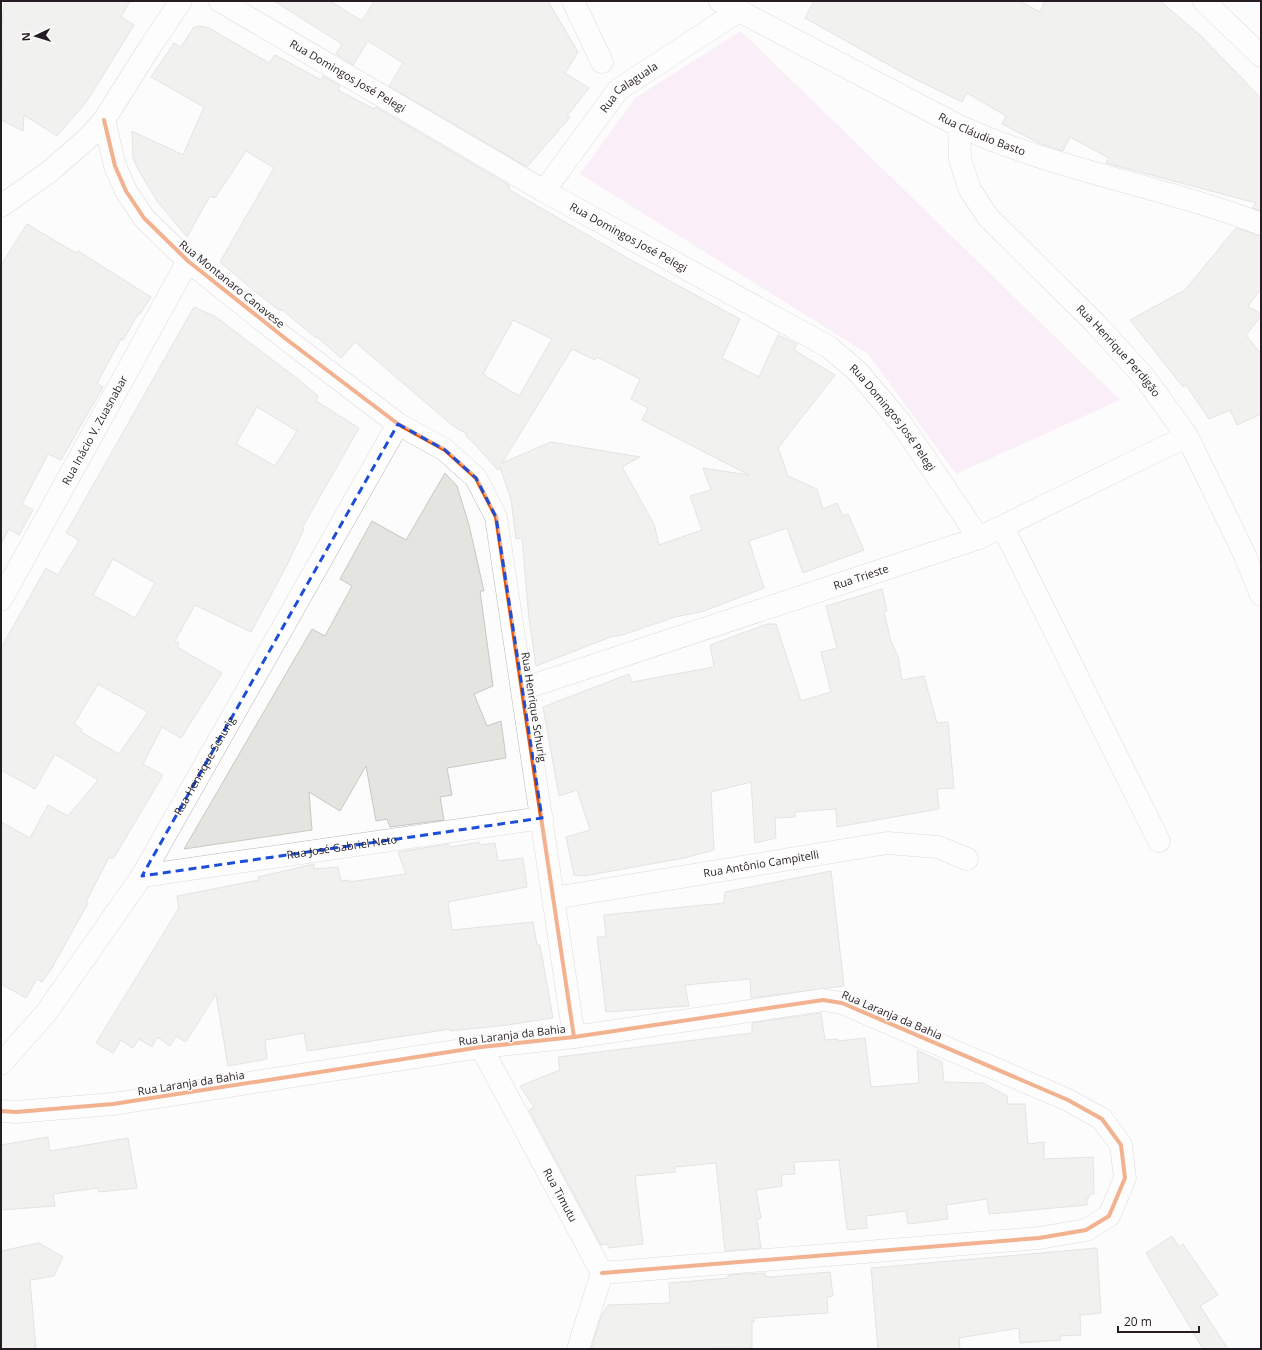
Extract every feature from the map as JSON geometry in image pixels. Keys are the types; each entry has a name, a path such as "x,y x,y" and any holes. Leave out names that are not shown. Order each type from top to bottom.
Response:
{"street":[{"path":"1,206 49,172 88,138 104,120 181,1"},
{"name":"Rua Domingos José Pelegi","path":"220,1 544,191 829,348 858,372 901,423 979,538"},
{"path":"573,1 602,62"},
{"name":"Rua Cláudio Basto","path":"720,1 740,10 959,126 1034,156 1227,211 1261,224"},
{"path":"1204,1 1261,56"},
{"name":"Rua Calaguala","path":"544,191 618,90 740,10"},
{"name":"Rua Montanaro Canavese","path":"104,120 115,166 126,191 144,218 188,261 286,339 398,424"},
{"name":"Rua Henrique Perdigão","path":"959,126 960,159 970,190 988,217 1096,324 1145,378 1187,436 1244,553 1261,595"},
{"name":"Rua Inácio V. Zuasnabar","path":"1,600 188,261"},
{"name":"Rua Henrique Schurig","path":"1,1064 46,1013 142,876 398,424 445,450 476,478 496,517 574,1036"},
{"name":"Rua Trieste","path":"522,689 979,538 1187,436"},
{"path":"1003,526 1159,841"},
{"name":"Rua José Gabriel Neto","path":"142,876 542,818"},
{"name":"Rua Antônio Campitelli","path":"554,898 887,843 938,847 968,859"},
{"name":"Rua Laranja da Bahia","path":"1,1111 16,1112 113,1104 481,1047 574,1036 801,1002 833,1000 1068,1100 1102,1119 1121,1145 1125,1178 1109,1216 1086,1230 1039,1238 602,1273"},
{"name":"Rua Timutu","path":"481,1047 602,1273"},
{"path":"578,1349 602,1273"}],"highlighted area":[{"path":"398,424 445,450 476,478 496,517 542,818 142,876"}],"shaded area":[{"path":"741,31 1120,400 956,474 868,354 580,174 635,98"}],"building":[{"path":"5,1 130,1 121,17 134,25 87,101 57,136 24,115 23,131 1,120 3,39 1,38 1,29"},
{"path":"274,1 330,1 362,21 374,1 548,1 578,52 565,73 589,88 567,116 570,117 527,167 389,86 403,63 368,41 353,65 336,54 342,44"},
{"path":"814,1 1020,1 1040,12 1045,1 1160,1 1200,35 1261,98 1261,211 1252,208 1256,203 1106,163 1109,158 1070,137 1063,151 1041,144 1002,124 1006,116 967,93 962,102 905,74 805,18"},
{"path":"201,26 209,28 269,63 275,55 321,80 323,76 340,86 338,90 374,109 376,107 510,186 508,189 631,260 740,319 722,358 759,377 778,335 797,344 794,350 835,375 778,448 788,476 817,489 823,509 837,503 843,516 848,514 864,550 803,573 787,528 749,541 764,588 704,611 675,617 619,636 613,636 536,666 529,619 522,538 516,539 511,499 500,467 498,470 466,436 467,434 453,426 355,342 341,358 317,337 316,338 281,309 280,311 220,262 274,168 246,151 215,198 210,196 187,237 157,201 139,171 133,158 132,131 183,155 204,107 151,77 174,43 181,47 194,27","holes":["513,320 552,339 519,396 483,374","572,349 595,360 597,357 640,379 631,399 648,408 642,420 749,475 703,468 711,490 690,496 702,530 659,545 654,524 622,467 640,457 551,442 502,463"]},
{"path":"27,224 76,253 78,251 151,297 140,314 139,313 123,340 121,339 97,383 103,387 61,460 48,454 22,504 33,510 19,535 9,529 1,544 1,265"},
{"path":"1236,228 1261,236 1261,289 1248,306 1261,314 1261,316 1246,335 1261,354 1261,414 1237,425 1230,410 1209,419 1186,385 1183,387 1130,320 1185,290"},
{"path":"194,307 216,317 298,379 318,396 316,401 359,428 302,528 304,529 287,565 251,632 195,605 175,641 179,643 177,647 222,673 181,738 162,727 143,764 163,775 113,859 109,857 86,902 88,903 52,968 42,982 37,979 26,998 1,984 1,822 30,838 48,805 68,816 98,780 55,754 35,789 1,770 1,648 46,568 58,575 79,540 66,533","holes":["257,407 297,431 275,466 236,444","113,559 155,583 135,618 93,595","98,684 148,712 119,754 81,732 82,729 74,724"]},
{"path":"445,473 457,486 469,525 484,591 480,591 493,686 474,694 487,726 501,721 506,758 447,768 452,795 440,797 444,820 390,827 387,819 376,821 366,766 340,811 309,792 312,830 184,849 312,629 325,636 352,586 340,579 372,521 406,540"},
{"path":"882,589 887,611 884,612 891,642 898,656 902,680 924,676 937,723 948,722 954,788 937,789 939,809 837,827 836,809 795,812 795,817 775,818 776,838 755,843 751,782 711,792 714,850 684,858 584,876 574,875 566,837 590,830 577,790 559,796 543,707 629,674 632,682 714,667 710,645 767,624 776,624 801,701 831,692 821,652 837,648 826,606"},
{"path":"479,842 480,845 495,843 498,861 523,858 527,887 448,902 452,930 533,922 537,945 540,945 553,1018 507,1025 450,1031 450,1029 307,1051 304,1033 265,1040 267,1059 228,1066 216,994 186,1042 176,1036 170,1046 157,1037 152,1047 139,1039 133,1048 121,1040 113,1053 96,1043 179,908 177,896 259,880 258,877 314,864 314,869 338,867 341,881 349,880 349,882 406,874 398,852 449,844 450,847"},
{"path":"831,871 844,986 751,998 750,979 685,985 689,1006 606,1012 597,937 606,937 604,915 724,903 725,892"},
{"path":"821,1013 825,1040 838,1039 838,1041 865,1038 871,1087 919,1083 917,1050 942,1062 944,1082 983,1083 1007,1096 1008,1104 1025,1104 1028,1144 1044,1142 1044,1159 1093,1157 1094,1194 1089,1194 1089,1198 1087,1198 1087,1205 989,1214 987,1199 946,1205 948,1219 908,1224 906,1211 866,1216 867,1228 847,1230 839,1160 794,1162 795,1174 781,1175 782,1186 756,1190 761,1218 757,1219 761,1248 725,1251 716,1163 675,1167 675,1172 635,1176 643,1244 608,1248 608,1244 601,1245 529,1110 534,1107 520,1086 560,1070 558,1057 752,1033 752,1023"},
{"path":"48,1137 50,1151 128,1138 137,1188 99,1192 98,1188 53,1194 55,1206 1,1210 1,1145"},
{"path":"1172,1236 1179,1247 1183,1244 1218,1295 1200,1306 1228,1349 1203,1349 1146,1253"},
{"path":"39,1243 63,1257 54,1276 30,1280 36,1349 1,1349 1,1251"},
{"path":"1097,1248 1101,1313 1080,1315 1081,1335 1060,1336 1061,1340 1020,1343 1019,1328 959,1338 960,1349 878,1349 871,1268"},
{"path":"830,1272 833,1296 827,1297 828,1313 754,1318 754,1322 752,1322 752,1348 591,1349 601,1317 608,1305 670,1303 669,1283 728,1278 728,1275 765,1273 765,1276 770,1277"}],"cycle path":[{"path":"104,120 115,166 126,191 144,218 188,261 286,339 398,424 445,450 476,478 496,517 574,1037"},
{"path":"1,1111 16,1112 113,1104 481,1047 574,1037 823,1000 842,1003 1068,1100 1102,1119 1121,1145 1125,1178 1109,1216 1086,1230 1039,1238 602,1273"}]}
